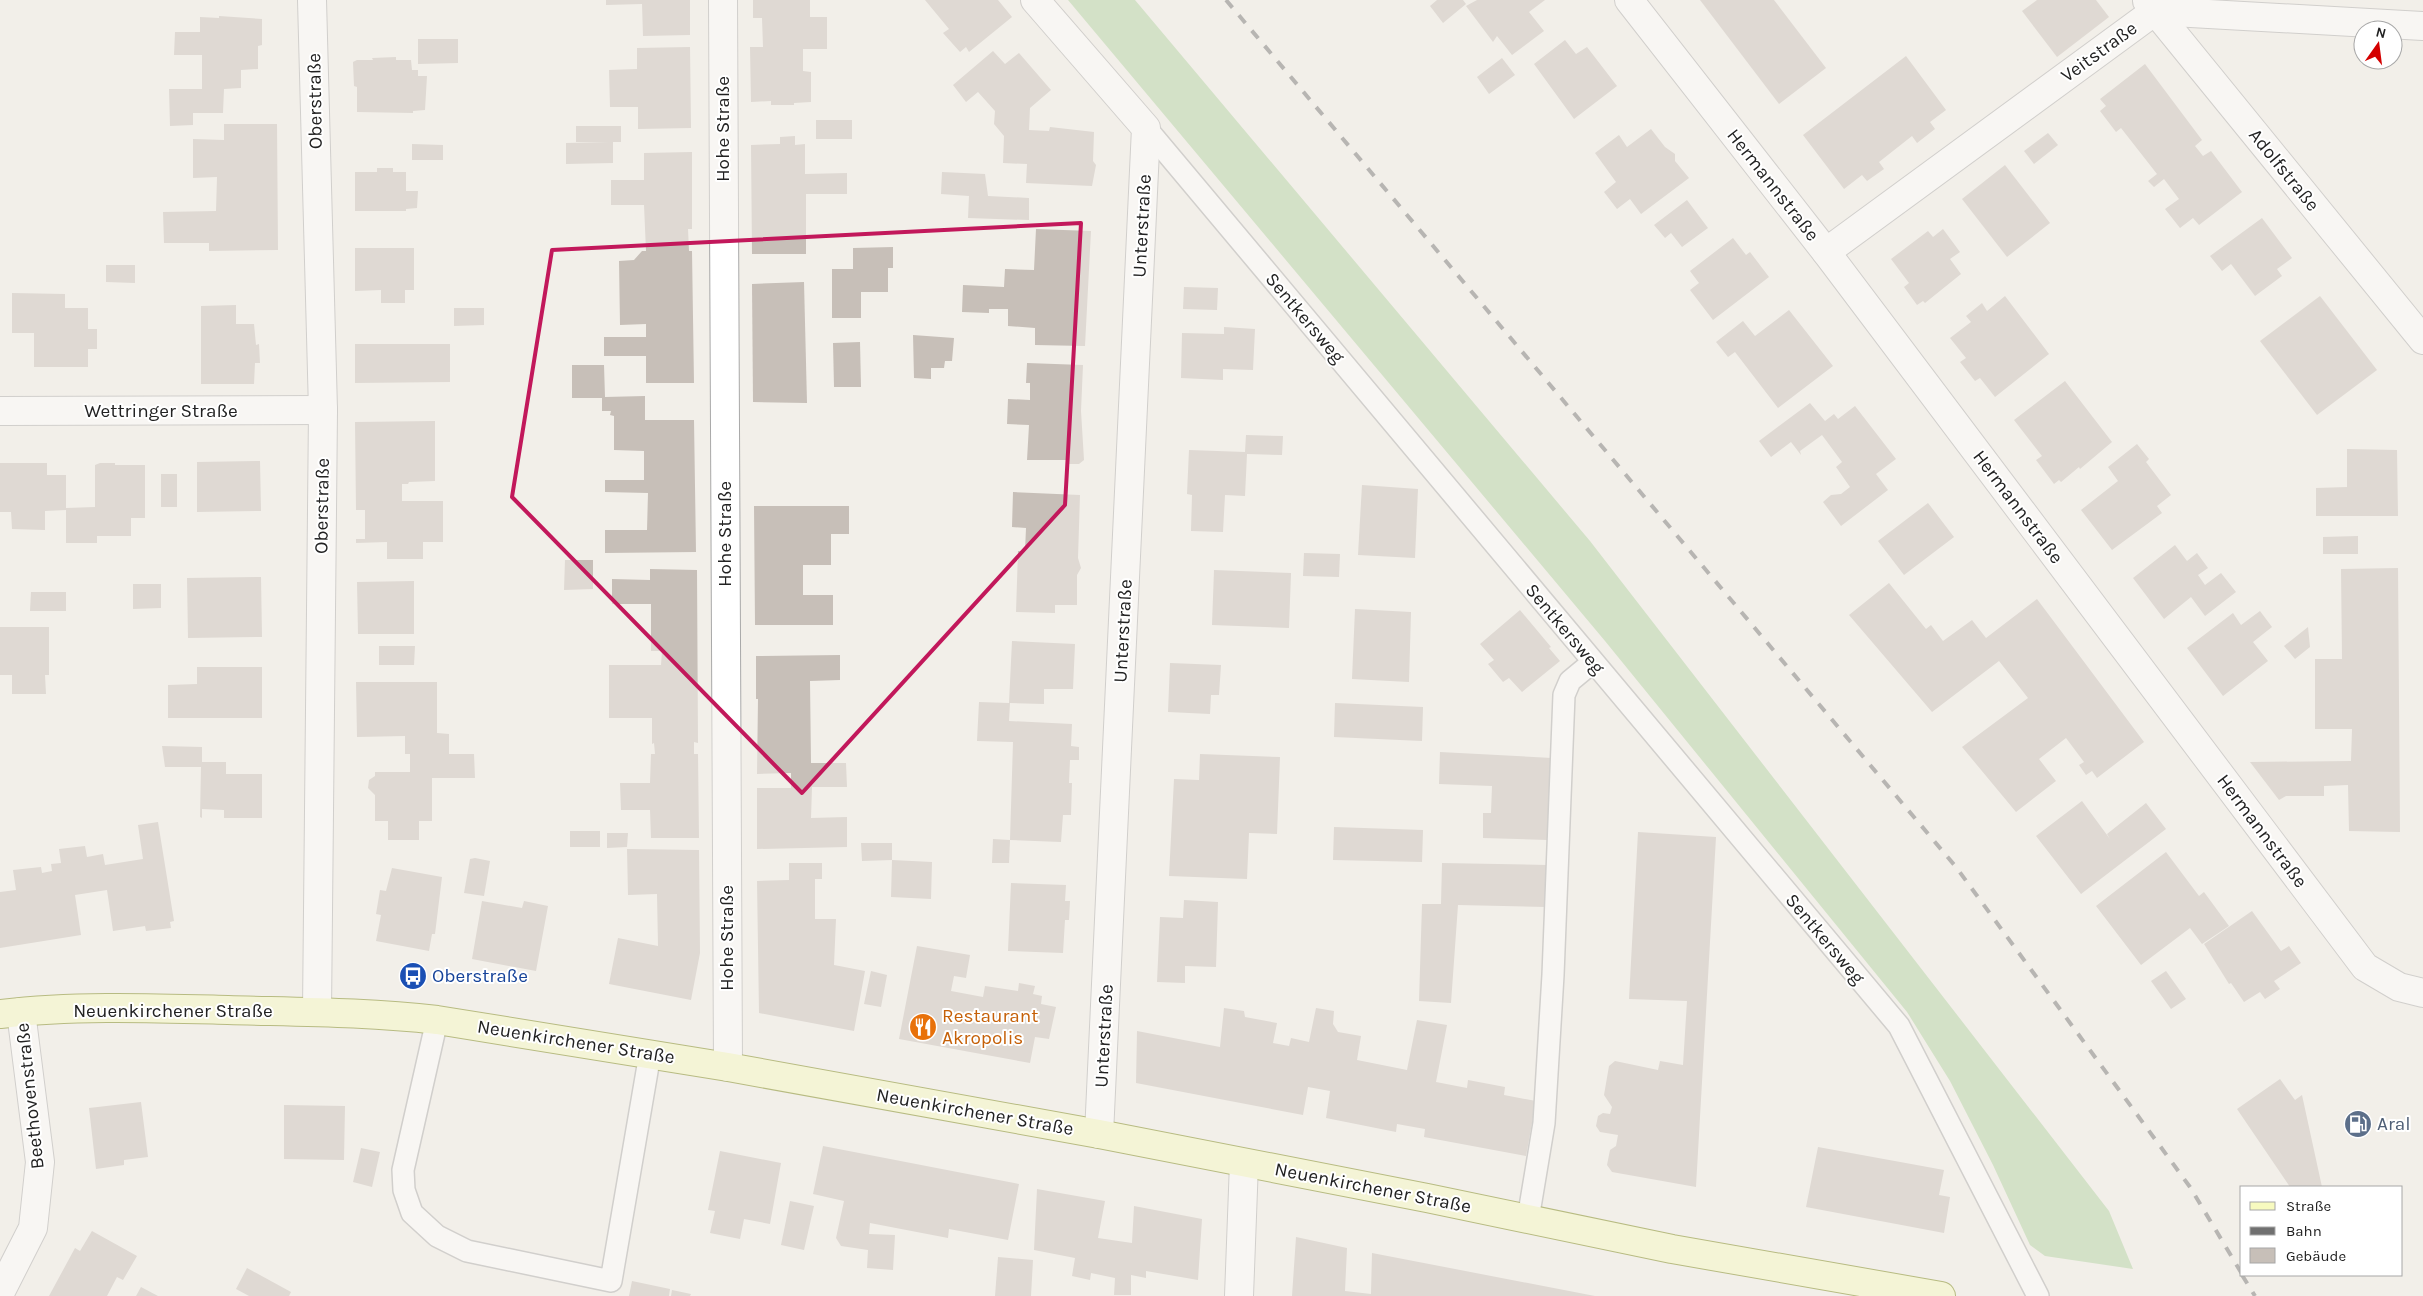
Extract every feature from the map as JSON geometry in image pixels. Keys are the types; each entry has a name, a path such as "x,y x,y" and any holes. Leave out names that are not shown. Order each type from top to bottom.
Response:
{"street":[{"name":"Oberstraße","path":"312,0 323,410 318,1012"},
{"name":"Hohe Straße","path":"723,0 728,1067"},
{"name":"Sentkersweg","path":"1035,0 1146,128"},
{"name":"Hermannstraße","path":"1629,0 1826,252 2365,967 2399,987 2423,993"},
{"name":"Veitstraße","path":"1826,252 2150,6 2423,26"},
{"name":"Adolfstraße","path":"2150,6 2423,340"},
{"name":"Unterstraße","path":"1099,1134 1146,128"},
{"name":"Wettringer Straße","path":"0,411 323,410"},
{"name":"Neuenkirchener Straße","path":"10,1013 139,1009 318,1012 405,1016 437,1020 728,1067 1099,1134 1672,1249 1941,1296"},
{"name":"Beethovenstraße","path":"0,1293 33,1228 40,1162 10,1013"},
{"path":"1240,1296 1244,1163"}],"lane":[{"name":"Sentkersweg","path":"1146,128 1898,1026 2038,1296"},
{"path":"1528,1219 1544,1123 1564,695 1570,681 1593,662"},
{"path":"437,1020 403,1170 404,1190 412,1213 436,1236 467,1251 611,1281 650,1054"}],"highlighted area":[{"path":"1081,223 1065,505 802,793 512,497 552,250"}],"green space":[{"path":"1068,0 1135,0 1590,541 2109,1211 2133,1269 2045,1256 2030,1245 1993,1165 1950,1081 1907,1012 1605,641"}],"building":[{"path":"606,0 690,0 690,35 643,36 642,4 606,5"},
{"path":"753,0 810,0 810,17 827,17 827,49 803,49 803,71 811,72 811,102 794,103 794,105 771,105 771,101 751,102 750,47 763,47 762,18 753,18"},
{"path":"925,0 998,0 1012,17 969,52 966,47 960,52 943,33 949,29"},
{"path":"1437,0 1463,0 1466,4 1443,23 1430,6"},
{"path":"1477,0 1545,0 1529,12 1544,31 1512,55 1497,36 1493,42 1466,6"},
{"path":"1700,0 1774,0 1826,68 1779,104"},
{"path":"2037,0 2096,0 2109,17 2057,57 2022,11"},
{"path":"219,16 262,19 262,45 258,46 258,69 241,70 241,88 224,89 223,113 193,113 193,125 170,126 169,89 202,89 202,55 174,55 175,32 200,32 200,17 219,18"},
{"path":"418,39 458,39 458,63 418,64"},
{"path":"1565,40 1576,54 1587,47 1617,86 1574,119 1534,64"},
{"path":"690,47 691,128 638,129 638,107 610,107 609,70 637,69 637,48"},
{"path":"993,51 1005,64 1019,53 1051,90 1030,108 1029,130 1049,131 1050,127 1094,132 1093,161 1096,165 1092,186 1026,183 1027,164 1003,163 1004,136 994,124 995,111 978,92 966,102 953,85"},
{"path":"1906,56 1946,110 1930,122 1935,129 1917,143 1912,136 1879,162 1884,169 1867,181 1862,175 1844,189 1803,135"},
{"path":"396,57 396,60 411,60 412,70 418,70 418,76 427,76 425,110 413,111 413,113 357,112 357,87 354,86 353,62 357,60 373,60 372,58"},
{"path":"1502,58 1515,75 1489,94 1477,77"},
{"path":"2145,64 2202,140 2195,146 2203,156 2211,151 2242,192 2199,225 2193,218 2180,228 2165,209 2179,199 2164,179 2154,187 2148,181 2157,174 2121,128 2116,132 2100,111 2106,106 2100,99"},
{"path":"816,120 852,120 852,139 816,139"},
{"path":"224,124 277,124 278,250 209,251 209,243 164,243 163,212 216,211 217,177 193,178 193,139 224,140"},
{"path":"576,126 621,126 621,142 613,142 613,163 566,164 566,143 609,142 576,142"},
{"path":"1651,129 1665,147 1675,154 1675,161 1689,178 1641,214 1630,199 1617,209 1604,192 1616,182 1595,153 1619,135 1627,147"},
{"path":"2048,133 2058,145 2034,164 2024,151"},
{"path":"795,136 795,145 805,144 805,174 847,173 847,194 806,194 806,254 752,254 751,145 780,144 780,137"},
{"path":"412,144 443,145 443,160 412,160"},
{"path":"692,152 692,229 688,229 689,251 692,251 694,383 646,383 646,356 604,356 604,337 646,337 646,324 620,325 619,261 634,260 642,251 646,251 644,205 611,205 611,180 644,180 644,153"},
{"path":"2005,165 2050,223 2007,257 1962,199"},
{"path":"377,168 393,168 393,172 406,172 406,191 418,191 417,208 406,209 406,211 355,211 355,172 377,172"},
{"path":"942,172 985,174 988,196 1029,198 1029,220 968,218 969,196 941,194"},
{"path":"1687,200 1708,228 1682,247 1671,233 1665,238 1654,225"},
{"path":"2262,218 2292,258 2277,269 2282,276 2255,296 2231,264 2222,271 2210,256"},
{"path":"1036,229 1091,231 1085,346 1035,345 1035,328 1008,326 1008,309 989,309 989,313 962,312 963,285 1004,287 1005,269 1034,270"},
{"path":"1943,229 1960,252 1950,259 1961,274 1925,303 1923,301 1917,305 1904,287 1909,283 1891,259 1928,231 1933,237"},
{"path":"1733,238 1746,255 1750,252 1769,277 1713,320 1690,290 1699,283 1690,271"},
{"path":"893,247 893,268 888,268 888,292 861,292 861,318 832,318 832,269 853,269 853,248"},
{"path":"355,248 414,248 414,290 405,290 405,303 381,303 381,290 355,291"},
{"path":"106,265 135,265 135,283 106,282"},
{"path":"804,282 807,403 753,402 752,284"},
{"path":"1184,287 1218,288 1217,310 1183,309"},
{"path":"12,293 65,294 65,308 88,308 88,329 97,329 97,349 88,349 88,367 34,367 34,333 12,333"},
{"path":"2005,296 2049,354 1995,397 1980,378 1975,381 1960,362 1966,358 1950,338 1971,322 1966,316 1982,303 1987,311"},
{"path":"2320,296 2377,370 2317,415 2260,341"},
{"path":"236,305 236,324 254,324 256,345 259,344 260,363 255,363 254,384 201,384 201,306"},
{"path":"454,308 484,308 484,325 454,326"},
{"path":"1789,310 1833,366 1778,408 1735,352 1728,357 1716,342 1743,321 1755,336"},
{"path":"1224,327 1255,329 1253,370 1223,369 1223,380 1181,378 1182,333 1224,334"},
{"path":"913,335 954,338 952,361 945,361 944,368 931,368 931,379 914,378"},
{"path":"860,342 861,387 834,387 833,343"},
{"path":"355,344 450,344 450,382 355,383"},
{"path":"1027,363 1083,365 1081,411 1084,460 1079,464 1069,464 1066,460 1027,460 1029,425 1007,424 1008,399 1030,400 1030,383 1026,383"},
{"path":"572,365 604,365 605,397 645,396 645,420 694,420 696,552 605,553 605,530 647,530 648,493 605,492 605,480 644,480 644,451 614,450 614,416 610,415 611,411 602,411 602,398 572,398"},
{"path":"2065,381 2112,442 2080,469 2079,467 2061,482 2059,480 2054,484 2036,460 2042,456 2014,420"},
{"path":"1810,403 1825,421 1834,414 1838,419 1855,406 1896,459 1876,474 1888,490 1841,526 1823,502 1831,495 1841,494 1850,487 1836,467 1842,462 1822,435 1800,451 1801,455 1791,442 1771,457 1759,441"},
{"path":"435,421 435,481 402,484 402,501 443,501 443,542 423,542 423,559 387,559 387,542 356,543 356,539 365,539 365,510 356,510 355,422"},
{"path":"1246,435 1283,436 1282,455 1247,454 1245,496 1225,495 1223,532 1191,531 1192,495 1187,494 1189,450 1245,452"},
{"path":"2137,444 2149,459 2146,462 2171,495 2157,506 2162,513 2112,550 2081,510 2118,481 2108,467"},
{"path":"2347,449 2397,450 2398,516 2316,516 2316,488 2347,487"},
{"path":"260,461 261,511 197,512 197,462"},
{"path":"0,463 47,463 47,475 66,475 66,508 95,507 95,465 115,463 115,465 145,465 145,518 131,518 131,536 97,536 97,543 66,543 66,510 45,511 45,530 12,529 11,512 0,512"},
{"path":"161,474 177,474 177,507 161,507"},
{"path":"1362,485 1418,489 1415,558 1358,555"},
{"path":"1013,492 1080,495 1078,558 1081,568 1077,575 1077,605 1055,605 1055,613 1016,612 1018,551 1025,551 1026,528 1012,527"},
{"path":"1928,503 1954,537 1904,575 1878,541"},
{"path":"754,506 849,506 849,534 831,534 831,565 803,565 803,595 833,595 833,625 755,625"},
{"path":"2358,536 2358,554 2323,554 2323,537"},
{"path":"2175,545 2187,561 2197,553 2208,568 2198,575 2205,585 2221,573 2236,592 2205,616 2191,597 2164,619 2133,578"},
{"path":"1304,553 1340,554 1339,577 1303,576"},
{"path":"565,560 593,560 593,589 564,590"},
{"path":"2398,568 2400,832 2349,831 2348,785 2324,786 2324,796 2286,796 2279,800 2250,762 2351,761 2352,729 2315,729 2315,659 2342,659 2341,569"},
{"path":"650,569 697,570 698,743 694,742 694,754 698,754 699,838 651,838 650,810 621,810 620,783 650,783 651,754 655,754 654,743 652,744 652,718 609,718 609,665 661,665 662,651 651,651 651,604 612,604 612,579 650,580"},
{"path":"1214,570 1291,573 1289,628 1212,625"},
{"path":"261,577 262,637 188,638 187,578"},
{"path":"414,581 414,634 358,634 357,582"},
{"path":"1889,583 1926,629 1931,625 1943,641 1972,620 1986,638 2037,599 2144,742 2097,778 2092,771 2086,775 2079,765 2084,762 2066,738 2039,759 2056,781 2016,812 1962,747 2028,698 1999,661 1932,712 1849,615"},
{"path":"133,584 161,584 161,608 133,609"},
{"path":"31,592 66,592 66,611 30,611"},
{"path":"1355,609 1411,612 1409,682 1352,679"},
{"path":"1520,610 1551,647 1549,648 1560,661 1522,692 1509,678 1503,682 1488,664 1494,660 1480,644"},
{"path":"2260,611 2272,627 2253,642 2268,661 2223,696 2187,648 2233,613 2241,625"},
{"path":"0,627 49,627 49,675 45,675 46,694 12,694 12,675 0,675"},
{"path":"2308,627 2310,647 2295,659 2284,646"},
{"path":"1012,641 1075,644 1073,689 1044,689 1044,704 1010,703 1009,721 1072,724 1071,746 1079,747 1079,760 1070,760 1069,783 1072,783 1071,815 1063,815 1061,842 1010,840 1013,742 977,741 979,702 1009,703"},
{"path":"379,646 415,646 414,665 379,665"},
{"path":"840,655 840,680 810,681 811,763 846,763 847,787 812,787 811,818 847,817 847,847 757,849 757,788 791,788 791,773 757,774 758,699 756,699 756,656"},
{"path":"1170,663 1221,665 1219,695 1211,695 1210,714 1168,712"},
{"path":"197,667 262,667 262,718 168,718 168,685 197,684"},
{"path":"356,682 437,682 437,733 449,734 449,754 474,754 475,778 432,778 432,821 419,821 419,840 388,840 388,821 375,821 375,795 368,788 369,780 375,776 375,772 410,772 410,754 405,754 405,736 357,737"},
{"path":"1335,703 1423,707 1422,741 1334,737"},
{"path":"162,746 202,747 202,762 226,762 226,774 262,774 262,818 224,818 224,810 202,809 202,818 200,817 201,767 165,767"},
{"path":"1440,752 1552,758 1548,840 1483,838 1483,813 1491,813 1492,786 1439,784"},
{"path":"1200,754 1280,757 1277,834 1249,833 1247,879 1169,876 1174,779 1199,780"},
{"path":"2082,801 2110,839 2107,834 2146,803 2166,829 2081,894 2036,836"},
{"path":"158,822 174,921 170,922 171,928 146,931 145,926 113,931 107,890 75,895 81,935 0,948 0,892 16,890 13,870 41,867 42,873 52,871 51,864 61,863 59,849 85,846 87,857 103,854 105,865 143,859 138,825"},
{"path":"1334,827 1423,830 1422,862 1333,860"},
{"path":"570,831 600,831 600,847 570,847"},
{"path":"1638,832 1716,837 1696,1187 1612,1172 1607,1165 1610,1150 1616,1146 1618,1135 1600,1132 1596,1126 1598,1116 1603,1113 1610,1114 1612,1107 1604,1095 1609,1066 1615,1061 1658,1070 1660,1061 1683,1065 1687,1001 1629,999"},
{"path":"607,833 628,833 627,847 607,848"},
{"path":"993,839 1010,840 1009,863 992,863"},
{"path":"861,843 892,843 892,860 862,861"},
{"path":"627,849 699,850 700,953 691,1000 609,984 618,938 658,946 657,894 628,895"},
{"path":"2166,852 2199,896 2204,892 2229,926 2202,944 2190,928 2141,965 2096,906"},
{"path":"470,859 490,861 484,896 464,893"},
{"path":"892,860 932,862 931,899 891,897"},
{"path":"789,863 822,863 822,879 815,879 815,919 836,919 834,965 865,971 854,1031 759,1013 757,881 789,880"},
{"path":"1442,863 1547,865 1546,907 1458,905 1451,1003 1419,1001 1422,904 1441,904"},
{"path":"392,868 442,877 435,934 432,934 429,951 376,941 381,915 376,914 380,890 386,891"},
{"path":"1011,883 1066,885 1065,901 1070,901 1069,920 1065,920 1063,953 1008,951"},
{"path":"1184,900 1218,902 1216,967 1185,966 1185,983 1157,982 1160,917 1183,918"},
{"path":"482,901 522,908 524,901 548,906 536,971 472,959"},
{"path":"2252,911 2281,951 2289,946 2301,963 2274,981 2280,989 2265,999 2260,992 2244,1002 2231,983 2229,984 2204,944"},
{"path":"917,946 970,955 966,978 954,976 951,991 983,997 985,986 1018,991 1019,983 1035,986 1033,994 1042,996 1041,1004 1056,1007 1049,1039 1035,1037 1030,1063 899,1039"},
{"path":"871,971 887,975 881,1007 864,1004"},
{"path":"2166,971 2186,999 2171,1009 2151,981"},
{"path":"1224,1008 1244,1011 1245,1017 1277,1023 1273,1043 1289,1046 1291,1038 1309,1042 1316,1008 1334,1011 1333,1024 1338,1032 1361,1036 1357,1060 1407,1070 1417,1020 1447,1025 1436,1082 1467,1088 1468,1080 1505,1087 1504,1095 1536,1101 1526,1156 1424,1137 1425,1129 1397,1124 1396,1132 1326,1118 1330,1091 1308,1087 1303,1115 1136,1083 1137,1031 1220,1047"},
{"path":"2280,1079 2295,1100 2302,1095 2322,1186 2289,1186 2237,1109"},
{"path":"141,1102 148,1157 124,1160 124,1165 96,1169 89,1108"},
{"path":"284,1105 345,1106 344,1160 284,1159"},
{"path":"823,1146 1019,1184 1008,1240 949,1229 948,1238 870,1223 869,1234 895,1235 893,1270 867,1268 868,1250 841,1246 836,1238 844,1201 813,1194"},
{"path":"1818,1147 1944,1170 1939,1195 1950,1197 1944,1233 1806,1207"},
{"path":"361,1148 380,1152 372,1187 353,1182"},
{"path":"720,1151 781,1163 770,1224 744,1219 740,1239 710,1233 715,1211 708,1210"},
{"path":"1037,1189 1105,1201 1098,1238 1132,1243 1134,1206 1202,1219 1198,1280 1146,1271 1146,1278 1131,1275 1131,1295 1114,1295 1115,1278 1091,1273 1090,1280 1072,1276 1075,1258 1034,1250"},
{"path":"790,1201 814,1206 804,1250 781,1245"},
{"path":"92,1231 137,1256 123,1280 117,1277 107,1296 49,1296 75,1248 80,1251"},
{"path":"1296,1237 1347,1248 1345,1291 1371,1294 1372,1253 1595,1296 1292,1296"},
{"path":"998,1257 1033,1260 1031,1296 995,1296"},
{"path":"247,1268 291,1292 289,1296 249,1296 236,1289"},
{"path":"632,1281 670,1289 669,1296 629,1296"},
{"path":"141,1287 158,1296 136,1296"},
{"path":"672,1290 691,1294 690,1296 671,1296"}],"railway":[{"path":"1226,0 1956,867 2190,1187 2240,1271"},
{"path":"2243,1276 2255,1296"}],"place":[{"name":"Oberstraße","path":"413,976"},
{"name":"Restaurant Akropolis","path":"923,1027"},
{"name":"Aral","path":"2358,1124"}]}
